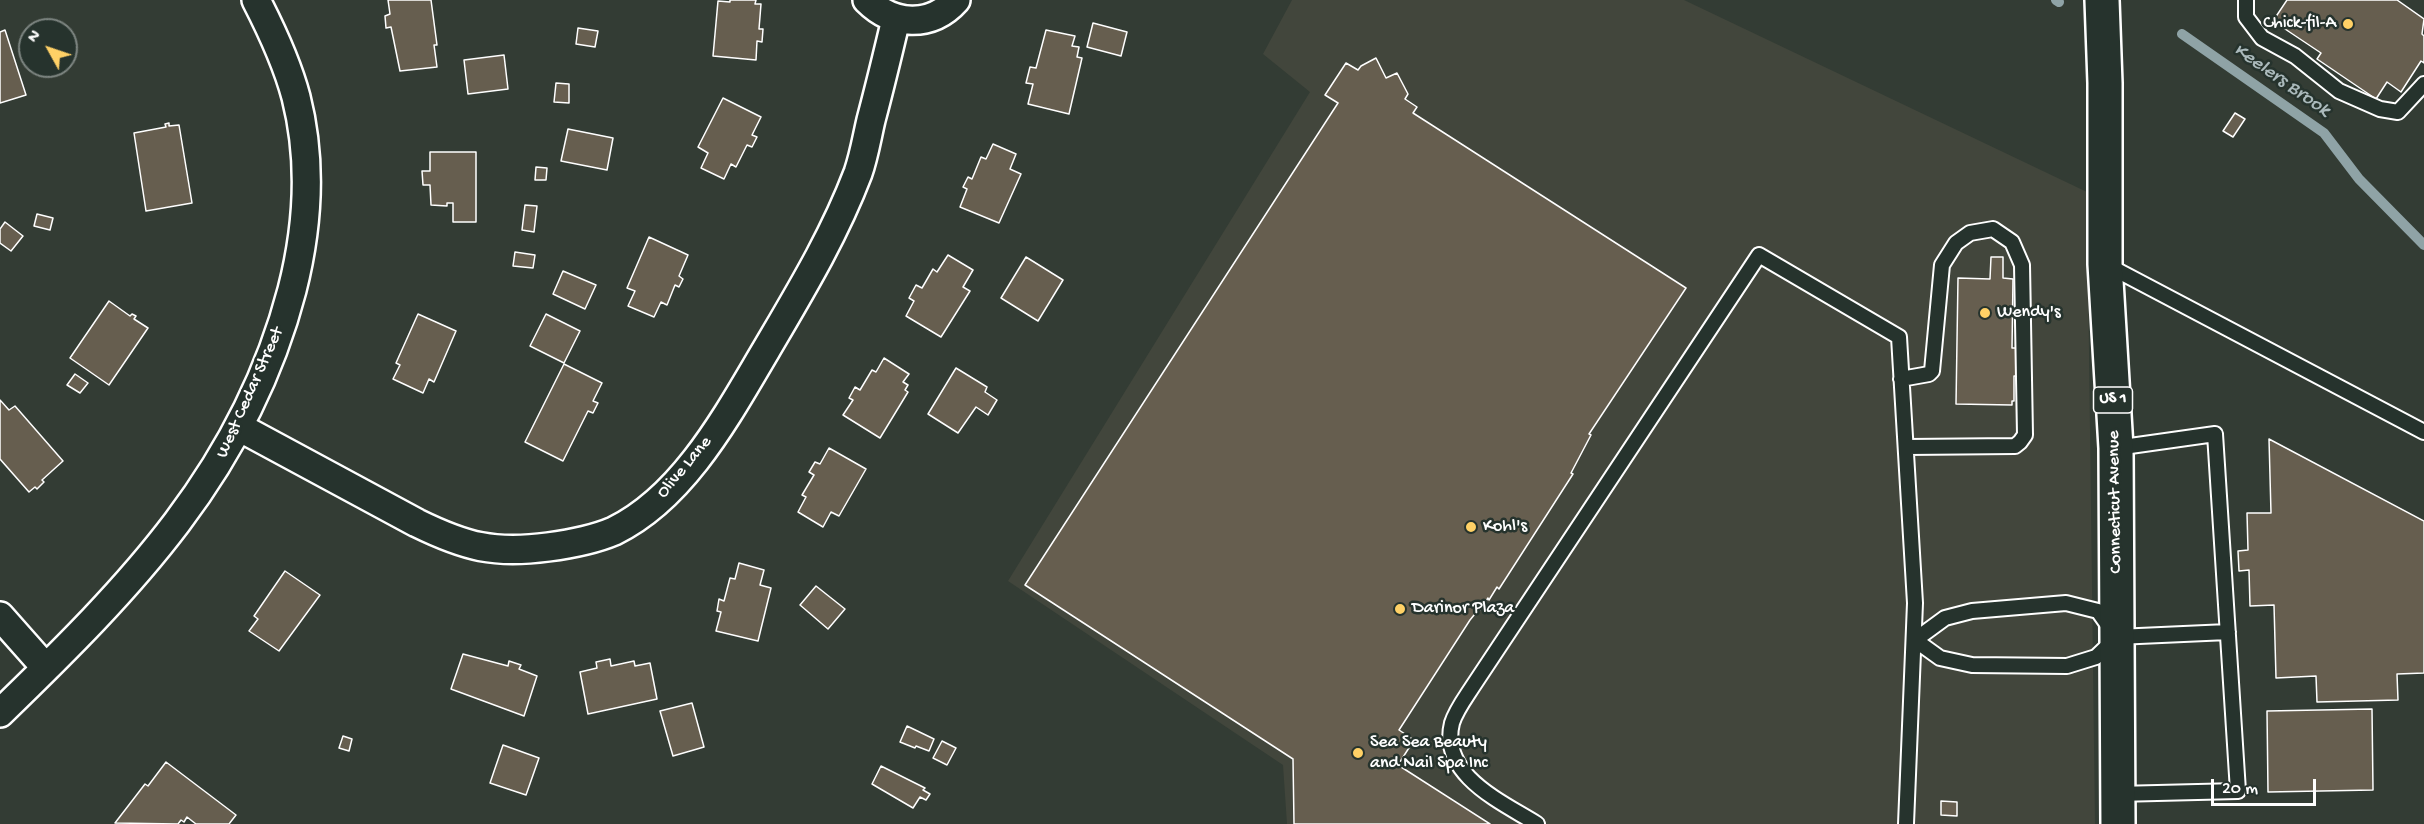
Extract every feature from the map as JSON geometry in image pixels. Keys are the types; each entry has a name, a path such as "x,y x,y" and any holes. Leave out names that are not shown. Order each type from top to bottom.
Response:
{"main road":[{"name":"Connecticut Avenue","path":"2102,0 2105,83 2105,264 2116,448 2118,809"}],"street":[{"name":"West Cedar Street","path":"0,714 98,617 161,543 216,468 239,427 272,355 298,268 305,220 307,174 296,96 274,36 256,0"},
{"path":"867,0 880,12 896,19 924,20 941,13 956,0"},
{"name":"Olive Lane","path":"239,427 417,523 445,537 476,546 504,551 576,544 613,531 640,516 668,492 702,451 732,408 816,265 859,171 896,19"},
{"path":"0,616 46,668"}],"lane":[{"path":"2246,0 2246,17 2262,38 2295,56 2339,91 2380,109 2398,112 2424,84"},
{"path":"1901,379 1929,374 1932,371 1940,274 1942,265 1956,243 1970,233 1993,229 1998,231 2012,242 2022,265 2025,435 2015,446 1907,447"},
{"path":"1538,824 1481,789 1459,767 1451,746 1452,722 1473,686 1759,255 1899,338 1915,603 1906,824"},
{"path":"2105,264 2424,432"},
{"path":"2116,448 2215,434 2238,791 2118,809"},
{"path":"1915,640 1945,618 1972,611 2066,603 2098,611 2117,637"},
{"path":"1915,640 1940,658 1972,665 2067,666 2097,657 2117,637 2228,632"}],"shaded area":[{"name":"Darinor Plaza","path":"1292,0 1684,0 2087,192 2095,824 1287,824 1283,765 1008,581 1310,92 1263,54"}],"building":[{"path":"388,0 431,0 437,45 434,45 437,67 400,71 391,27 386,28 385,16 390,14"},
{"path":"730,0 756,0 755,4 761,4 759,29 763,29 762,42 757,41 756,60 713,56 718,1 730,2"},
{"path":"2287,0 2397,0 2424,19 2422,34 2424,36 2424,63 2421,61 2401,92 2387,82 2376,99 2317,59 2321,53 2273,21"},
{"path":"1093,23 1127,32 1121,56 1087,47"},
{"path":"578,28 598,31 595,47 576,44"},
{"path":"5,30 18,70 18,78 21,78 26,95 0,103 0,32"},
{"path":"1046,30 1075,36 1072,46 1079,47 1077,57 1082,58 1069,114 1028,104 1033,84 1026,83 1030,67 1036,68"},
{"path":"504,55 508,89 468,94 464,60"},
{"path":"1376,58 1386,78 1397,73 1408,94 1405,99 1417,107 1413,113 1686,288 1589,434 1591,435 1571,473 1573,474 1499,589 1497,587 1489,600 1488,598 1470,620 1399,730 1414,740 1398,765 1490,824 1294,824 1293,759 1025,585 1338,103 1325,95 1346,63 1358,70"},
{"path":"556,83 569,84 569,103 554,102"},
{"path":"723,98 761,117 752,135 757,137 752,147 747,145 736,167 731,164 724,179 701,168 708,153 698,147"},
{"path":"2235,113 2245,119 2233,137 2223,131"},
{"path":"169,123 169,126 179,125 192,203 146,211 134,133 166,127 165,124"},
{"path":"568,129 613,138 607,170 561,161"},
{"path":"993,144 1016,154 1010,169 1021,174 999,223 960,207 967,189 963,187 968,177 972,179 981,157 986,159"},
{"path":"430,152 476,152 476,222 453,222 453,203 447,203 447,206 431,205 430,185 423,185 422,171 430,171"},
{"path":"536,167 547,168 546,180 535,180"},
{"path":"525,205 537,206 534,232 522,230"},
{"path":"37,214 53,218 50,230 34,226"},
{"path":"5,222 23,236 11,251 0,243 0,229"},
{"path":"649,237 688,255 679,276 683,279 679,287 675,285 667,305 661,302 654,317 628,306 635,291 627,288"},
{"path":"515,252 535,255 533,268 513,266"},
{"path":"948,255 973,270 963,287 970,291 941,337 906,316 914,301 909,298 916,285 922,288 933,269 937,272"},
{"path":"1026,257 1063,280 1038,321 1001,298"},
{"name":"Wendy's","path":"1991,257 2003,257 2003,278 2013,279 2012,348 2019,348 2019,376 2014,376 2014,401 2012,405 1956,404 1958,278 1990,279"},
{"path":"563,271 596,285 585,309 553,294"},
{"path":"109,301 130,316 132,314 136,316 134,319 148,328 109,385 70,358"},
{"path":"418,314 456,331 434,382 429,379 423,393 393,379 400,365 396,363"},
{"path":"546,314 580,331 564,363 530,346"},
{"path":"884,358 909,374 903,382 908,385 905,390 908,392 880,438 843,415 853,400 849,398 855,387 860,390 872,370 876,372"},
{"path":"564,364 602,383 593,401 598,403 593,413 588,411 563,461 525,442"},
{"path":"956,368 987,387 985,392 997,400 988,415 976,407 958,433 928,414"},
{"path":"75,374 88,383 80,393 67,385"},
{"path":"0,400 9,410 15,406 63,461 42,480 44,482 37,489 35,487 29,492 0,459"},
{"path":"2269,439 2424,521 2424,673 2397,674 2398,700 2317,702 2316,676 2276,678 2274,605 2250,606 2249,570 2239,571 2238,551 2248,550 2247,513 2271,513"},
{"path":"829,448 866,469 839,516 831,512 823,527 798,512 806,497 802,495 814,475 809,472 815,462 820,464"},
{"path":"739,563 764,570 760,585 771,588 758,641 716,631 721,612 717,611 719,599 724,601 730,578 735,579"},
{"path":"285,571 320,595 279,651 249,631 258,619 254,616"},
{"path":"816,586 845,609 828,629 800,605"},
{"path":"463,654 508,666 509,661 521,665 519,669 537,676 524,716 451,689"},
{"path":"610,659 611,666 634,661 635,666 650,663 657,699 588,714 580,672 597,668 596,662"},
{"path":"692,703 704,747 673,756 660,711"},
{"path":"2372,709 2373,790 2268,792 2267,711"},
{"path":"907,726 934,739 929,751 900,742"},
{"path":"343,736 352,739 349,751 339,748"},
{"path":"942,741 956,748 947,765 933,758"},
{"path":"503,745 539,758 526,795 490,783"},
{"path":"166,762 236,815 229,824 196,824 187,817 184,822 181,820 178,824 115,823 145,784 148,786"},
{"path":"881,766 925,788 923,790 930,794 926,800 920,797 913,808 872,784"},
{"path":"1941,801 1957,802 1957,816 1941,815"}],"waterway":[{"name":"Keelers Brook","path":"2182,34 2324,133 2359,179 2424,245"}],"place":[{"name":"Chick-fil-A","path":"2348,24"},
{"name":"Wendy's","path":"1985,313"},
{"name":"Kohl's","path":"1471,527"},
{"name":"Darinor Plaza","path":"1400,609"},
{"name":"Sea Sea Beauty and Nail Spa Inc","path":"1358,753"}]}
